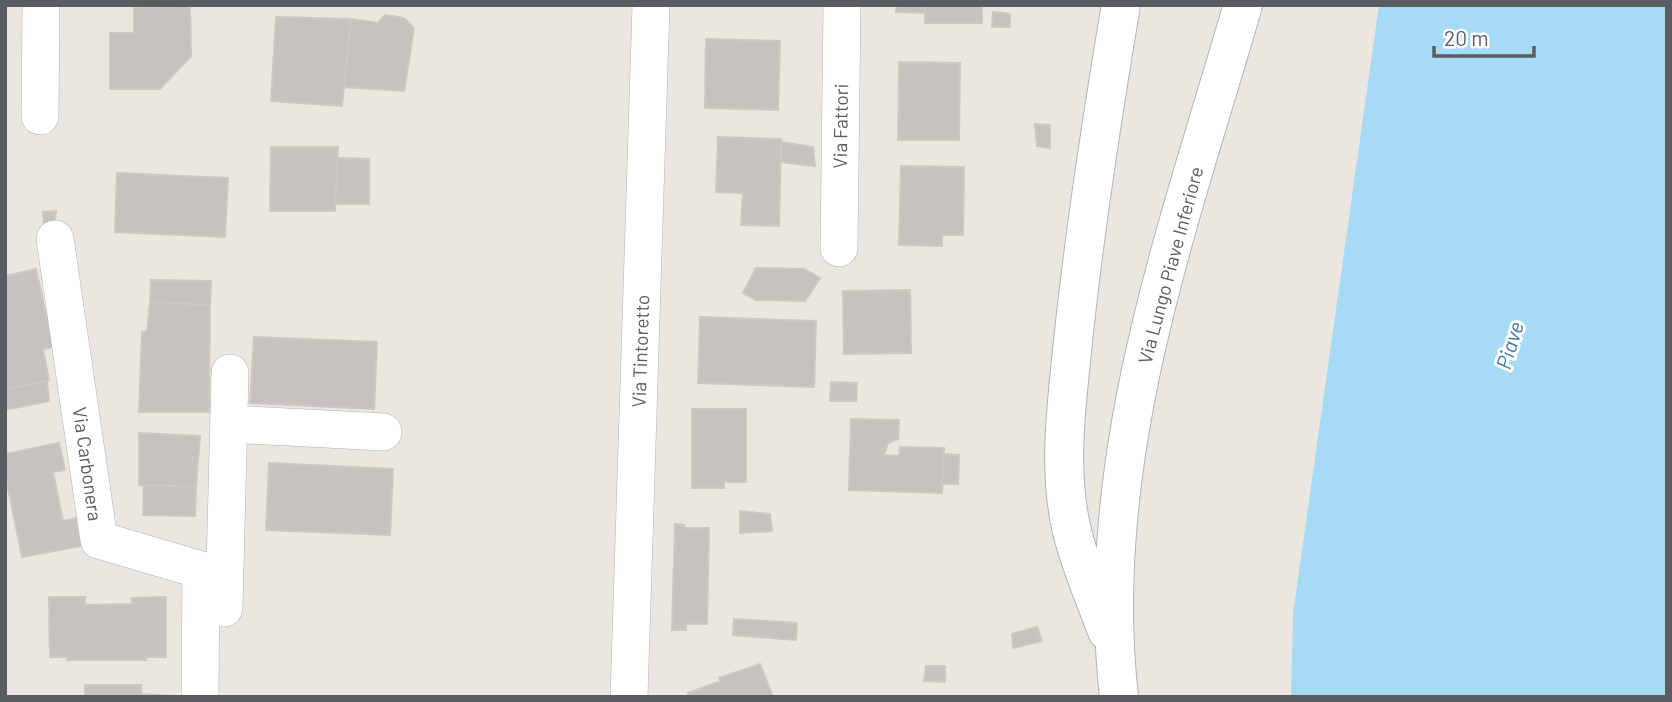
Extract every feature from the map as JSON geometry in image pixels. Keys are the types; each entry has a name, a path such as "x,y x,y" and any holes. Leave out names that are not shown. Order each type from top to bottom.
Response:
{"main road":[{"path":"1114,649 1072,531 1064,473 1066,411 1079,286 1094,167 1121,5"},
{"name":"Via Lungo Piave Inferiore","path":"1119,697 1114,649 1121,487 1146,341 1243,5"}],"street":[{"path":"40,116 41,5"},
{"name":"Via Tintoretto","path":"629,697 651,5"},
{"name":"Via Fattori","path":"839,248 842,5"},
{"name":"Via Carbonera","path":"55,239 99,540 201,570 200,697"},
{"path":"223,697 230,373"},
{"path":"230,424 383,432"}],"water":[{"name":"Piave","path":"1379,5 1667,5 1667,697 1291,697 1293,614"}],"building":[{"path":"897,5 925,5 925,13 896,12"},
{"path":"925,5 982,5 982,23 925,23"},
{"path":"190,6 191,56 160,89 110,89 110,33 134,33 134,7"},
{"path":"993,12 1010,14 1010,27 992,27"},
{"path":"385,15 404,18 414,28 404,91 344,87 351,19 378,23"},
{"path":"276,17 351,19 342,106 271,101"},
{"path":"706,39 780,41 778,110 705,108"},
{"path":"899,62 960,63 959,140 898,140"},
{"path":"1035,124 1050,125 1050,148 1037,146"},
{"path":"718,137 781,139 779,226 741,225 743,193 716,192"},
{"path":"781,142 813,147 815,166 781,162"},
{"path":"271,147 338,147 335,211 270,211"},
{"path":"338,158 369,159 369,204 335,204"},
{"path":"901,166 964,167 963,235 942,235 942,246 899,245"},
{"path":"117,173 228,178 225,237 115,232"},
{"path":"56,211 54,228 44,227 43,212"},
{"path":"756,268 804,269 820,278 805,301 756,300 743,293"},
{"path":"36,269 53,347 43,349 49,380 5,389 5,276"},
{"path":"151,280 211,281 210,305 150,302"},
{"path":"910,290 911,353 844,354 843,291"},
{"path":"150,302 210,305 209,412 139,412 142,332 147,332"},
{"path":"700,317 816,321 814,387 698,383"},
{"path":"254,337 377,342 374,409 250,403"},
{"path":"47,381 49,401 5,410 5,389"},
{"path":"831,382 857,383 856,401 830,401"},
{"path":"692,409 746,409 746,482 724,482 724,488 692,488"},
{"path":"851,419 899,420 898,439 888,443 884,455 899,456 900,447 944,448 942,493 849,490"},
{"path":"139,433 200,436 196,487 139,485"},
{"path":"59,443 65,470 53,472 63,521 76,518 81,546 22,557 5,473 5,454"},
{"path":"944,454 959,455 958,484 942,484"},
{"path":"269,463 393,469 390,535 266,530"},
{"path":"144,485 196,487 195,516 143,515"},
{"path":"740,511 770,514 772,531 740,533"},
{"path":"675,524 684,525 684,528 709,528 707,624 686,624 686,630 672,630"},
{"path":"49,597 85,597 85,605 132,604 132,598 166,597 166,657 146,657 146,660 67,660 67,657 50,657"},
{"path":"734,619 797,623 796,640 733,635"},
{"path":"1037,627 1042,641 1013,648 1012,634"},
{"path":"760,664 773,697 689,697 688,693 721,681 719,678"},
{"path":"926,666 945,666 945,682 924,681"},
{"path":"85,685 141,685 141,694 192,697 85,697"}]}
